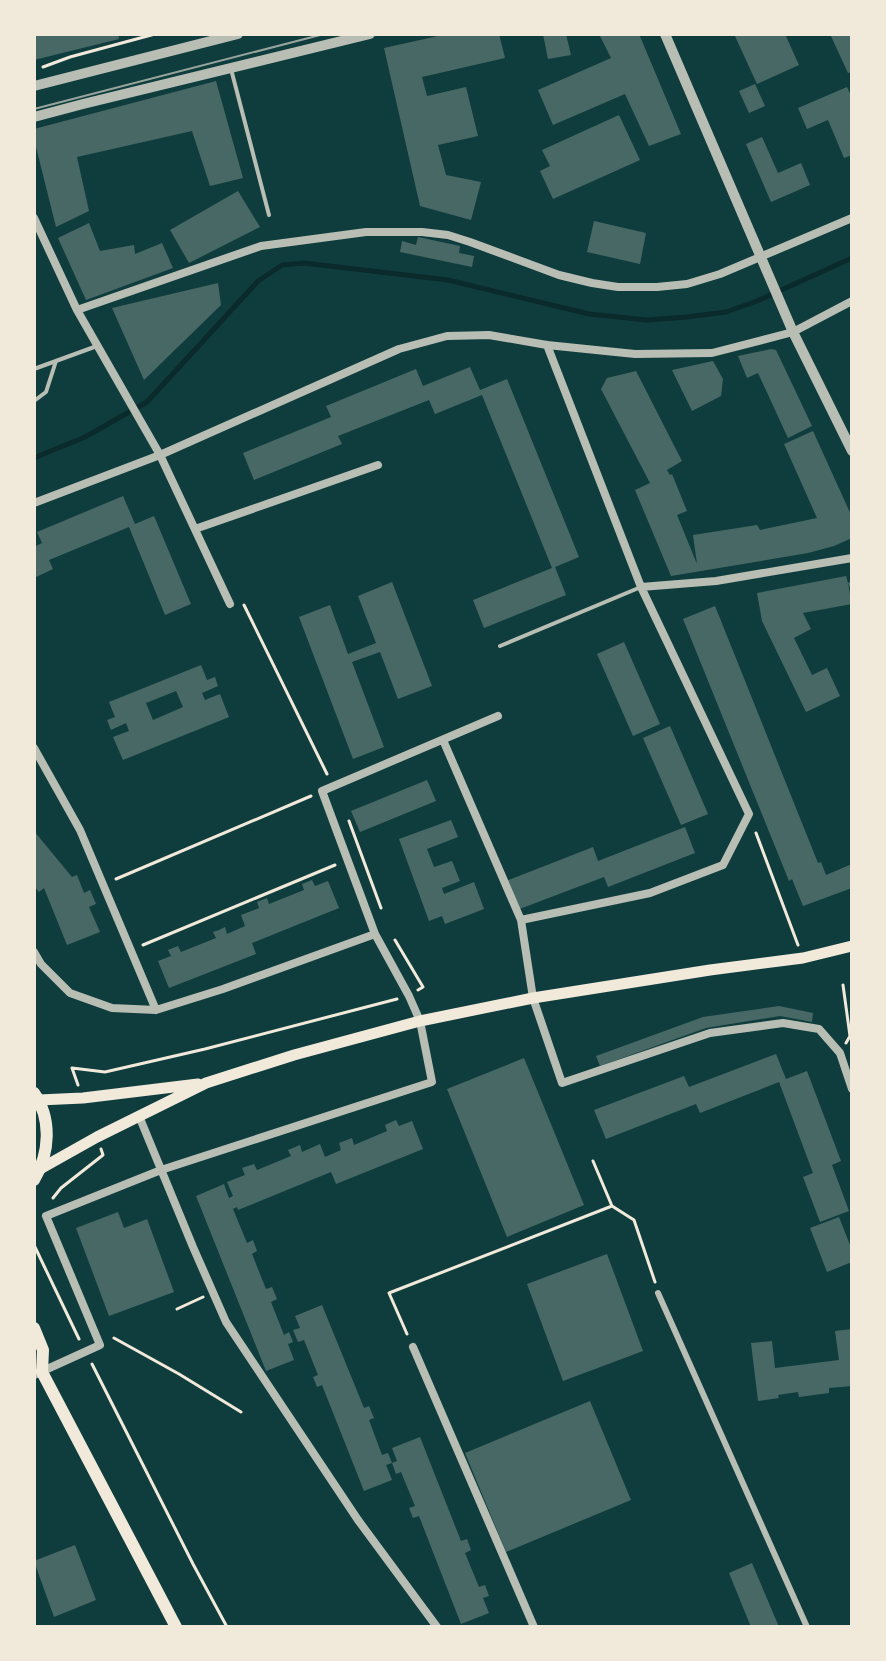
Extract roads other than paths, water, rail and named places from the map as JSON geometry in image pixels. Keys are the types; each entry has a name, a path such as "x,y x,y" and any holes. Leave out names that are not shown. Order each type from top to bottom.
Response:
{"main road":[{"path":"37,1175 97,1137 206,1083 294,1055 420,1021 533,998 803,958 852,946"},
{"path":"37,1175 46,1152 47,1134 45,1117 36,1096 83,1098 206,1083"},
{"path":"34,1328 43,1350 37,1372 176,1627"}],"street":[{"path":"34,86 238,34"},
{"path":"34,117 370,34"},
{"path":"665,34 786,317 852,451"},
{"path":"34,218 77,310 160,455 230,604"},
{"path":"77,310 261,246 366,232 448,235 559,275 592,283 618,287 687,284 720,274 852,218"},
{"path":"34,503 160,455 399,349 447,336 489,335 547,345 635,354 712,353 793,332 852,301"},
{"path":"521,920 650,893 723,865 749,814 641,587 547,345"},
{"path":"195,529 378,465"},
{"path":"641,587 685,585 852,558"},
{"path":"37,1372 100,1345 46,1216 161,1170 432,1082 420,1021 375,934 322,791 498,716"},
{"path":"443,740 521,920 533,998 562,1083 710,1033 783,1023 819,1029 840,1053 852,1089"},
{"path":"34,748 80,830 156,1010"},
{"path":"34,952 41,964 70,993 112,1008 156,1010 375,934"},
{"path":"139,1116 226,1322 358,1520 437,1627"},
{"path":"658,1293 807,1627"},
{"path":"413,1347 534,1627"}],"lane":[{"path":"231,67 269,215"},
{"path":"34,369 97,346"},
{"path":"34,401 46,392 56,361"},
{"path":"500,646 641,587"}],"waterway":[{"path":"34,458 85,437 147,402 258,281 282,265 304,263 448,280 589,314 647,320 726,312 852,258"}],"tram line":[{"path":"34,109 324,34"}]}
